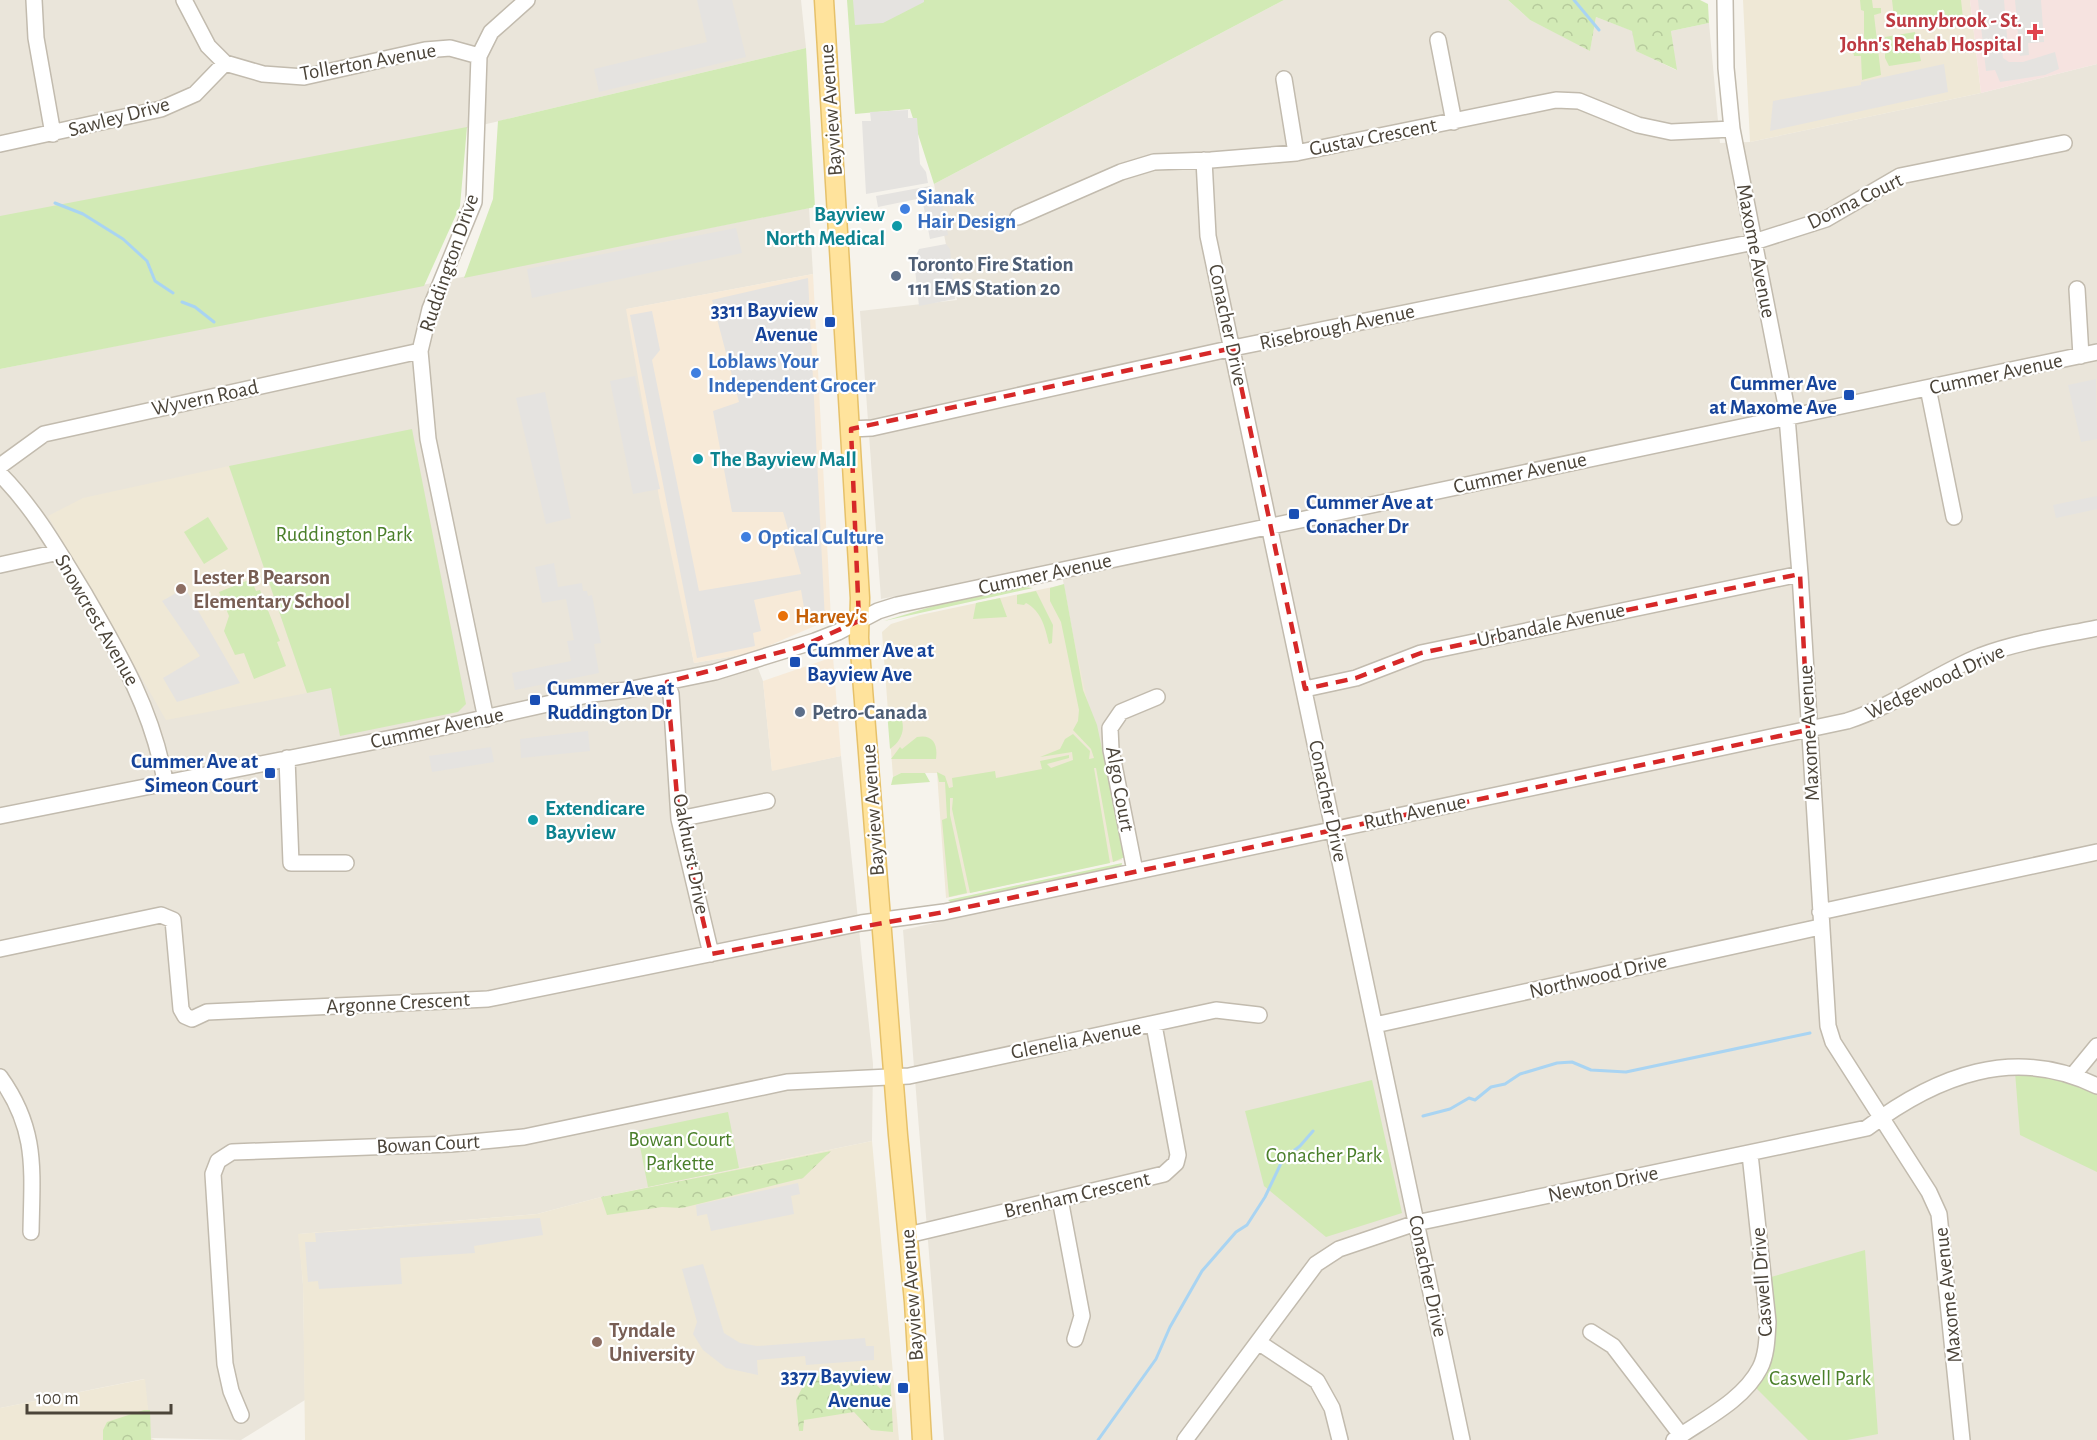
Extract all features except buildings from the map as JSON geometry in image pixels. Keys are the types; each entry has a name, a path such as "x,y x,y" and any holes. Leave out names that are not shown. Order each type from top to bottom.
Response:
{"main road":[{"name":"Bayview Avenue","path":"824,0 851,429 860,598 859,621 922,1440"}],"street":[{"path":"34,0 36,38 53,134"},
{"path":"184,0 208,45 225,63"},
{"name":"Ruddington Drive","path":"486,719 428,439 420,351 430,309 474,202 479,56 491,32 527,0"},
{"name":"Maxome Avenue","path":"1725,0 1726,69 1732,129 1787,418 1800,574 1828,1026 1833,1042 1929,1192 1939,1215 1962,1440"},
{"path":"1438,40 1454,122"},
{"name":"Tollerton Avenue","path":"225,63 264,74 304,77 425,50 450,48 479,56"},
{"name":"Sawley Drive","path":"0,144 161,109 195,94 225,63"},
{"path":"1284,79 1296,153"},
{"name":"Gustav Crescent","path":"1018,217 1121,172 1154,162 1296,153 1556,100 1579,101 1638,125 1671,132 1732,129"},
{"name":"Donna Court","path":"1754,242 1826,219 1900,176 2064,142"},
{"name":"Conacher Drive","path":"1204,160 1208,236 1335,829 1462,1440"},
{"name":"Risebrough Avenue","path":"851,429 872,428 1233,348 1754,242"},
{"path":"2077,289 2081,356"},
{"name":"Wyvern Road","path":"0,466 44,434 420,351"},
{"name":"Cummer Avenue","path":"0,816 165,781 486,719 592,694 715,672 800,647 838,632 878,611 897,605 2097,352"},
{"path":"1928,388 1954,517"},
{"name":"Snowcrest Avenue","path":"0,474 12,486 59,552 130,672 149,716 165,781"},
{"path":"0,565 59,552"},
{"name":"Urbandale Avenue","path":"1305,689 1356,678 1421,652 1800,574"},
{"name":"Wedgewood Drive","path":"1808,729 1868,714 1978,657 2001,649 2097,628"},
{"name":"Oakhurst Drive","path":"667,682 671,694 679,819 711,954"},
{"name":"Algo Court","path":"1136,872 1111,750 1110,728 1121,712 1157,697"},
{"name":"Ruth Avenue","path":"882,920 944,912 1808,729"},
{"path":"287,758 291,863 346,863"},
{"path":"679,819 768,801"},
{"name":"Northwood Drive","path":"1375,1025 2097,852"},
{"name":"Argonne Crescent","path":"0,950 161,915 173,920 181,1009 185,1017 192,1018 207,1012 488,999 882,920"},
{"name":"Glenelia Avenue","path":"893,1076 909,1076 1216,1010 1259,1015"},
{"name":"Brenham Crescent","path":"908,1235 1164,1174 1176,1164 1178,1155 1154,1024"},
{"path":"2074,1074 2097,1046"},
{"name":"Newton Drive","path":"1185,1440 1323,1258 1339,1249 1416,1223 1867,1128 1931,1088 1982,1071 2021,1065 2074,1074 2097,1086"},
{"name":"Bowan Court","path":"241,1415 231,1391 225,1364 213,1174 218,1161 232,1152 451,1144 524,1137 787,1082 893,1076"},
{"path":"0,1077 17,1101 28,1131 32,1161 31,1232"},
{"name":"Caswell Drive","path":"1677,1437 1730,1401 1747,1385 1760,1367 1766,1344 1768,1322 1750,1154"},
{"path":"1060,1199 1082,1316 1076,1339"},
{"path":"1591,1332 1613,1346 1677,1437"},
{"path":"1258,1342 1317,1381 1332,1408 1340,1440"}],"highlighted area":[{"path":"1233,348 1305,689 1356,678 1421,653 1800,574 1809,718 1808,730 944,912 711,954 679,819 667,682 800,647 859,621 851,429"}],"shaded area":[{"path":"0,0 801,0 806,48 478,126 0,218"},
{"path":"697,0 732,0 746,57 599,92 594,69 707,42"},
{"path":"853,0 924,0 924,2 883,23 855,25"},
{"path":"1284,0 1508,0 1530,20 1590,50 1596,17 1633,31 1637,51 1676,70 1671,31 1709,23 1720,143 1750,142 1981,93 2097,64 2097,1440 944,1440 903,930 1130,879 1083,690 1060,564 881,599 860,311 957,300 934,184"},
{"path":"1743,0 1970,0 1981,93 1750,142"},
{"name":"Sunnybrook - St. John's Rehab Hospital","path":"1970,0 2097,0 2097,64 1981,93"},
{"path":"1978,0 2004,0 2008,48 2002,49 2003,58 2009,62 2023,62 2055,52 2059,69 2045,75 2000,82 1995,70 1986,71"},
{"path":"2015,0 2041,0 2044,42 2028,43 2029,55 2020,56"},
{"path":"1944,64 1948,92 1770,131 1773,101 1861,85 1861,82"},
{"path":"908,110 908,118 917,118 920,164 926,172 928,183 866,194 862,121 871,121 870,112"},
{"path":"930,186 931,193 940,192 948,235 930,239 922,198 878,207 876,196"},
{"path":"809,208 813,274 627,309 694,663 752,653 763,681 772,770 841,756 873,1064 872,1141 601,1197 537,1214 299,1234 303,1284 305,1400 241,1440 151,1438 144,1379 0,1408 0,369"},
{"path":"736,228 742,253 532,298 527,269"},
{"path":"946,244 950,249 955,299 919,306 914,260 919,249"},
{"path":"813,274 831,619 752,653 694,663 659,497 626,309"},
{"path":"808,278 825,621 807,625 801,590 754,600 761,631 753,633 755,646 697,658 630,315 652,311 660,350 652,360 699,591 801,574 783,512 732,512 713,411 739,402 712,300"},
{"path":"635,376 660,489 633,494 610,381"},
{"path":"2096,379 2097,439 2081,442 2068,385"},
{"path":"545,392 571,518 546,524 516,398"},
{"name":"Lester B Pearson Elementary School","path":"229,466 307,693 166,720 48,516 83,498"},
{"path":"2097,496 2097,509 2056,518 2053,505"},
{"path":"554,563 558,587 582,583 583,591 587,591 588,596 592,595 601,643 594,644 599,673 515,690 512,673 571,661 567,641 574,640 566,599 542,603 535,567"},
{"path":"1062,585 1122,860 946,898 937,773 901,773 893,777 882,632 891,624 920,615"},
{"path":"185,588 240,683 177,702 163,678 200,656 162,601"},
{"path":"833,657 841,756 772,771 763,681"},
{"path":"588,731 590,751 521,758 520,739"},
{"path":"491,747 494,762 432,772 429,756"},
{"name":"Tyndale University","path":"872,1141 899,1440 305,1440 303,1284 298,1234 537,1214 601,1197"},
{"path":"798,1183 800,1194 791,1196 794,1214 711,1231 707,1214 697,1216 696,1205"},
{"path":"540,1218 543,1235 474,1246 475,1253 400,1258 402,1284 319,1289 318,1281 308,1282 305,1242 316,1242 315,1233"},
{"path":"703,1264 724,1333 740,1343 757,1346 865,1338 866,1346 874,1346 874,1360 806,1365 805,1356 757,1360 758,1375 726,1368 703,1350 693,1334 697,1322 682,1269"},
{"path":"145,1379 151,1438 155,1440 0,1440 0,1408"}],"green space":[{"path":"847,0 1284,0 934,184 910,109 855,114"},
{"path":"1508,0 1700,0 1708,4 1709,23 1671,31 1677,70 1636,51 1632,31 1596,17 1590,51 1530,20"},
{"path":"1860,0 1872,0 1873,8 1881,8 1881,13 1874,15 1881,75 1862,80 1861,56 1854,56 1853,51 1864,50 1864,11 1861,10"},
{"path":"1892,0 1961,0 1963,18 1895,26"},
{"path":"1915,32 1921,61 1889,66 1885,58 1885,37"},
{"path":"806,48 815,207 464,278 493,199 498,121"},
{"path":"467,127 460,206 424,286 0,369 0,216"},
{"name":"Ruddington Park","path":"412,429 466,704 458,712 340,736 331,688 307,693 229,466"},
{"path":"208,517 228,549 204,564 184,532"},
{"path":"251,579 256,591 260,590 280,641 277,642 286,666 254,679 244,653 235,655 224,631 229,616 219,592"},
{"path":"1064,584 1083,690 1097,725 1125,857 1113,862 1096,768 1094,768 1110,863 970,893 952,809 953,798 950,798 950,815 967,893 949,897 942,820 947,818 945,782 939,782 937,772 945,776 949,788 953,787 952,778 995,771 996,778 1042,769 1040,761 1069,755 1069,758 1047,764 1051,768 1073,760 1072,752 1040,757 1060,749 1065,739 1073,734 1090,751 1089,759 1094,758 1091,749 1073,730 1078,721 1079,710 1061,622 1050,601 1050,588"},
{"path":"1024,587 1033,588 884,621 937,605"},
{"path":"1036,591 1053,625 1052,643 1049,644 1044,625 1035,610 1026,603 1017,604 1017,595"},
{"path":"1000,598 1007,617 973,619 976,603"},
{"path":"887,711 899,714 903,724 900,738 890,749"},
{"path":"917,737 927,737 933,741 936,759 891,759 900,747 902,749"},
{"path":"901,773 925,773 930,782 891,785 893,777"},
{"path":"1122,863 1121,868 952,903 948,900"},
{"path":"2015,1072 2056,1077 2097,1093 2097,1172 2020,1135"},
{"name":"Conacher Park","path":"1372,1080 1402,1213 1326,1237 1264,1186 1245,1111"},
{"name":"Bowan Court Parkette","path":"728,1112 739,1168 648,1187 637,1131"},
{"path":"831,1151 803,1178 682,1208 662,1207 607,1215 601,1197"},
{"name":"Caswell Park","path":"1865,1250 1878,1434 1847,1440 1808,1440 1756,1388 1768,1362 1773,1334 1771,1277"},
{"path":"860,1370 881,1389 890,1370 893,1432 871,1430 854,1412 804,1420 803,1431 799,1431 796,1400 803,1386 804,1373"},
{"path":"150,1410 151,1440 103,1440 103,1430 107,1422"}],"waterway":[{"path":"1574,0 1599,30"},
{"path":"55,203 83,214 123,239 147,261 155,281 173,293"},
{"path":"182,302 195,307 214,322"},
{"path":"1423,1116 1450,1109 1469,1098 1475,1100 1491,1087 1505,1084 1520,1074 1557,1063 1572,1062 1591,1070 1626,1072 1810,1033"},
{"path":"1098,1440 1156,1359 1170,1327 1202,1271 1236,1232 1247,1225 1265,1197 1283,1159 1300,1146 1313,1131"}],"place":[{"name":"Sunnybrook - St. John's Rehab Hospital","path":"2035,32"},
{"name":"Sianak Hair Design","path":"905,209"},
{"name":"Bayview North Medical","path":"897,226"},
{"name":"Toronto Fire Station 111 EMS Station 20","path":"896,276"},
{"name":"3311 Bayview Avenue","path":"830,322"},
{"name":"Loblaws Your Independent Grocer","path":"696,373"},
{"name":"Cummer Ave at Maxome Ave","path":"1849,395"},
{"name":"The Bayview Mall","path":"698,459"},
{"name":"Cummer Ave at Conacher Dr","path":"1294,514"},
{"name":"Optical Culture","path":"746,537"},
{"name":"Lester B Pearson Elementary School","path":"181,589"},
{"name":"Harvey's","path":"783,616"},
{"name":"Cummer Ave at Bayview Ave","path":"795,662"},
{"name":"Cummer Ave at Ruddington Dr","path":"535,700"},
{"name":"Petro-Canada","path":"800,712"},
{"name":"Cummer Ave at Simeon Court","path":"270,773"},
{"name":"Extendicare Bayview","path":"533,820"},
{"name":"Tyndale University","path":"597,1342"},
{"name":"3377 Bayview Avenue","path":"903,1388"}]}
